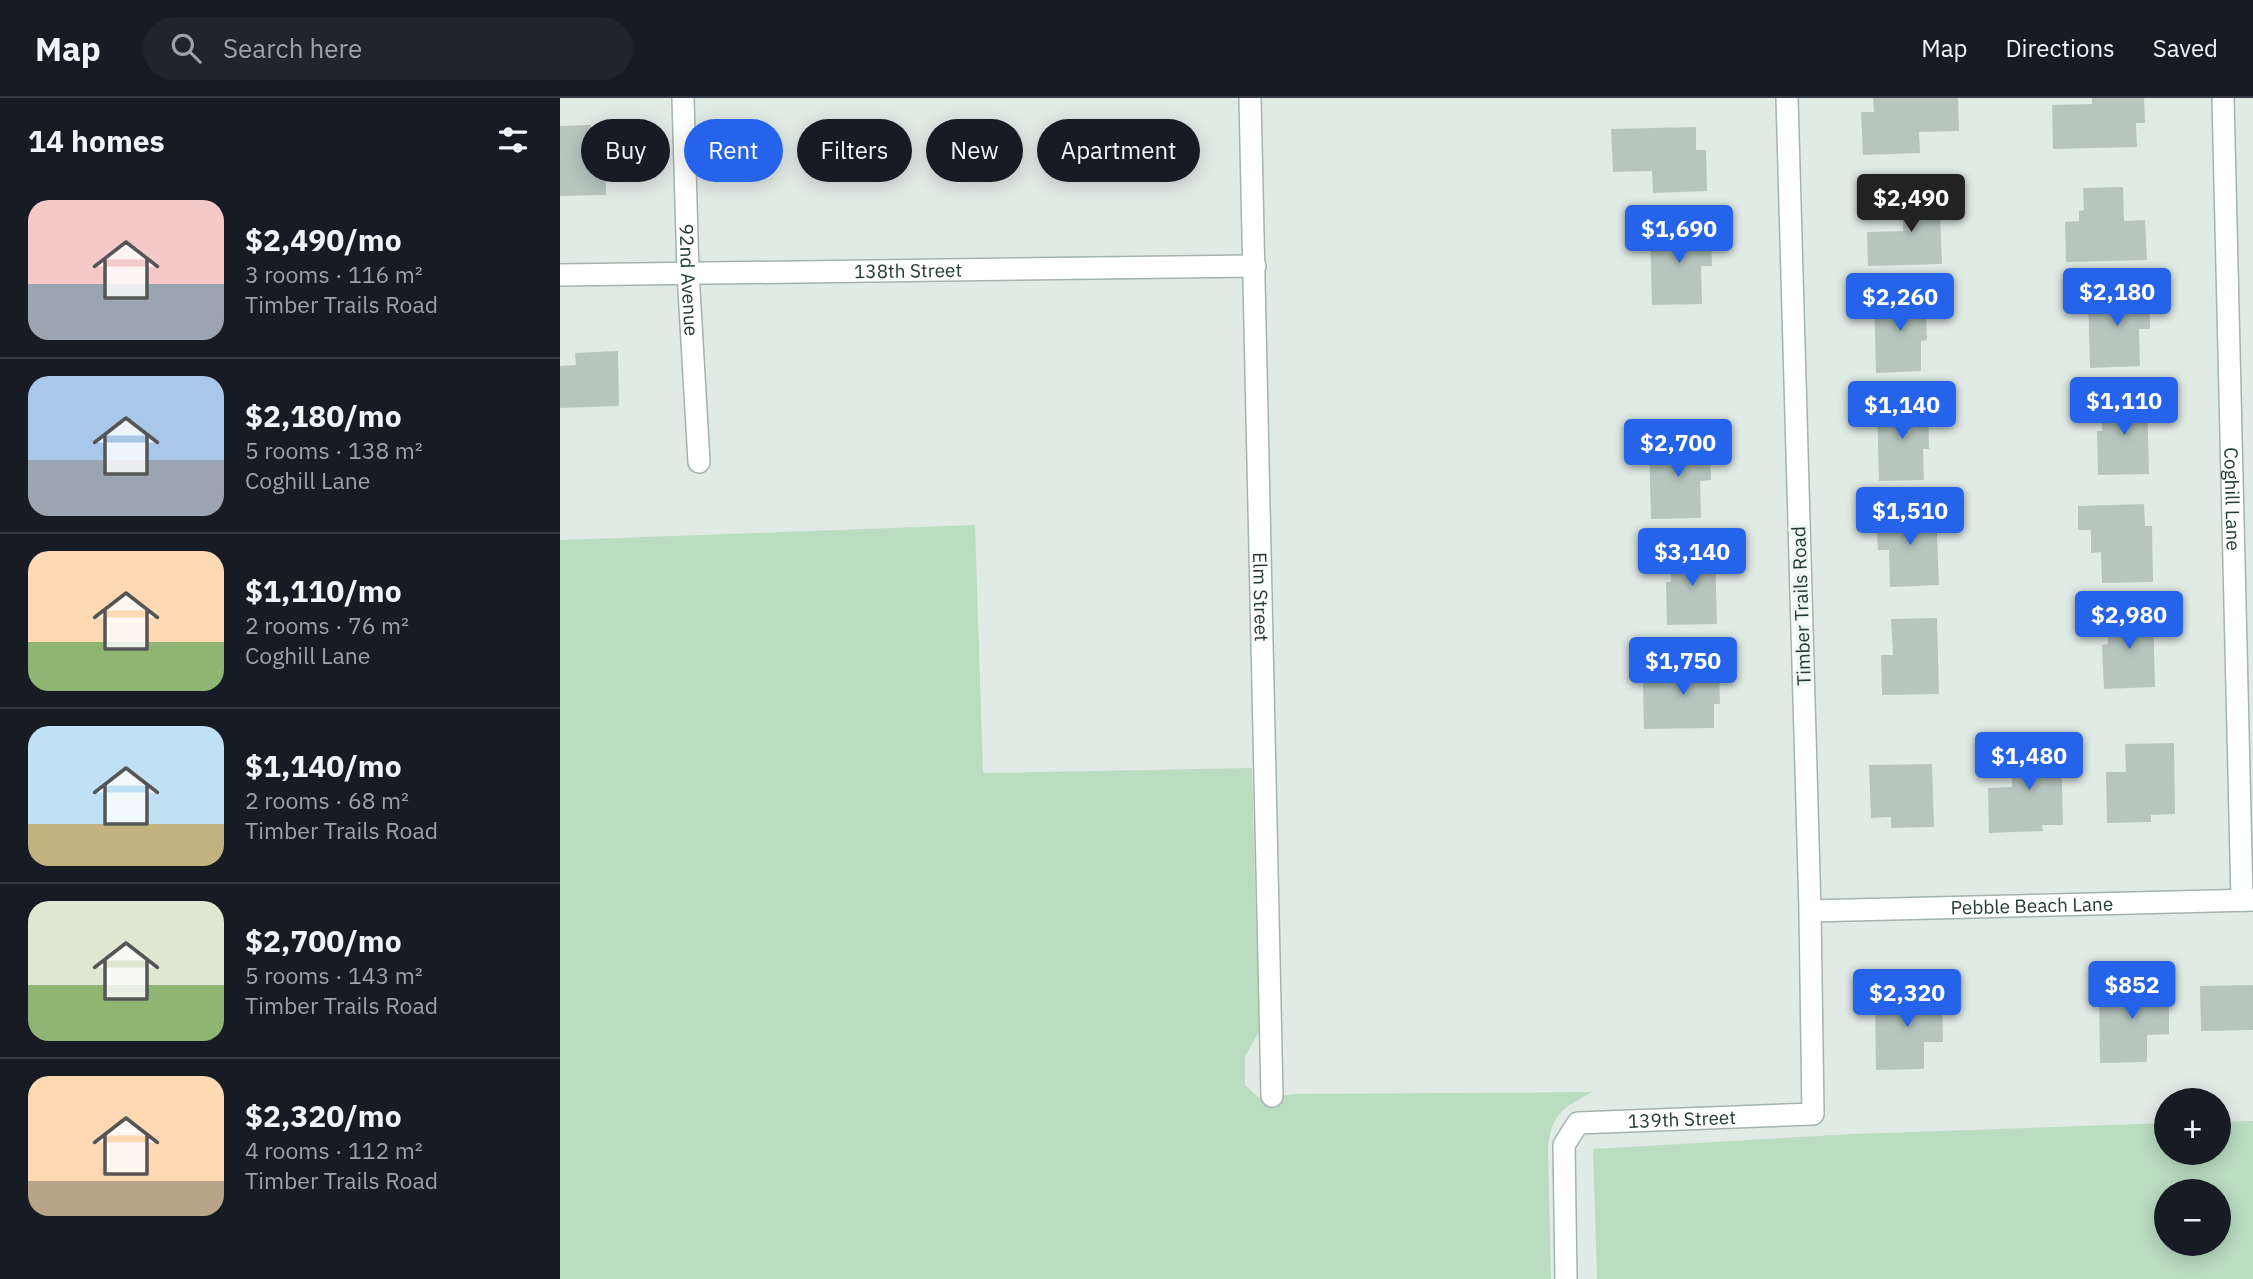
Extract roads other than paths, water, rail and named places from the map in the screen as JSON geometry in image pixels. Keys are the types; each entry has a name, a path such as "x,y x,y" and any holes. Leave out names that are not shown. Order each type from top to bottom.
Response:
{"street":[{"name":"92nd Avenue","path":"683,98 688,272 699,462"},
{"name":"Elm Street","path":"1250,98 1272,1096"},
{"name":"Timber Trails Road","path":"1787,98 1810,911 1812,1114"},
{"name":"Coghill Lane","path":"2223,98 2248,900"},
{"name":"138th Street","path":"560,275 1255,266"},
{"name":"Pebble Beach Lane","path":"1810,911 2248,900"},
{"name":"139th Street","path":"1566,1279 1563,1145 1578,1123 1812,1114"}]}
